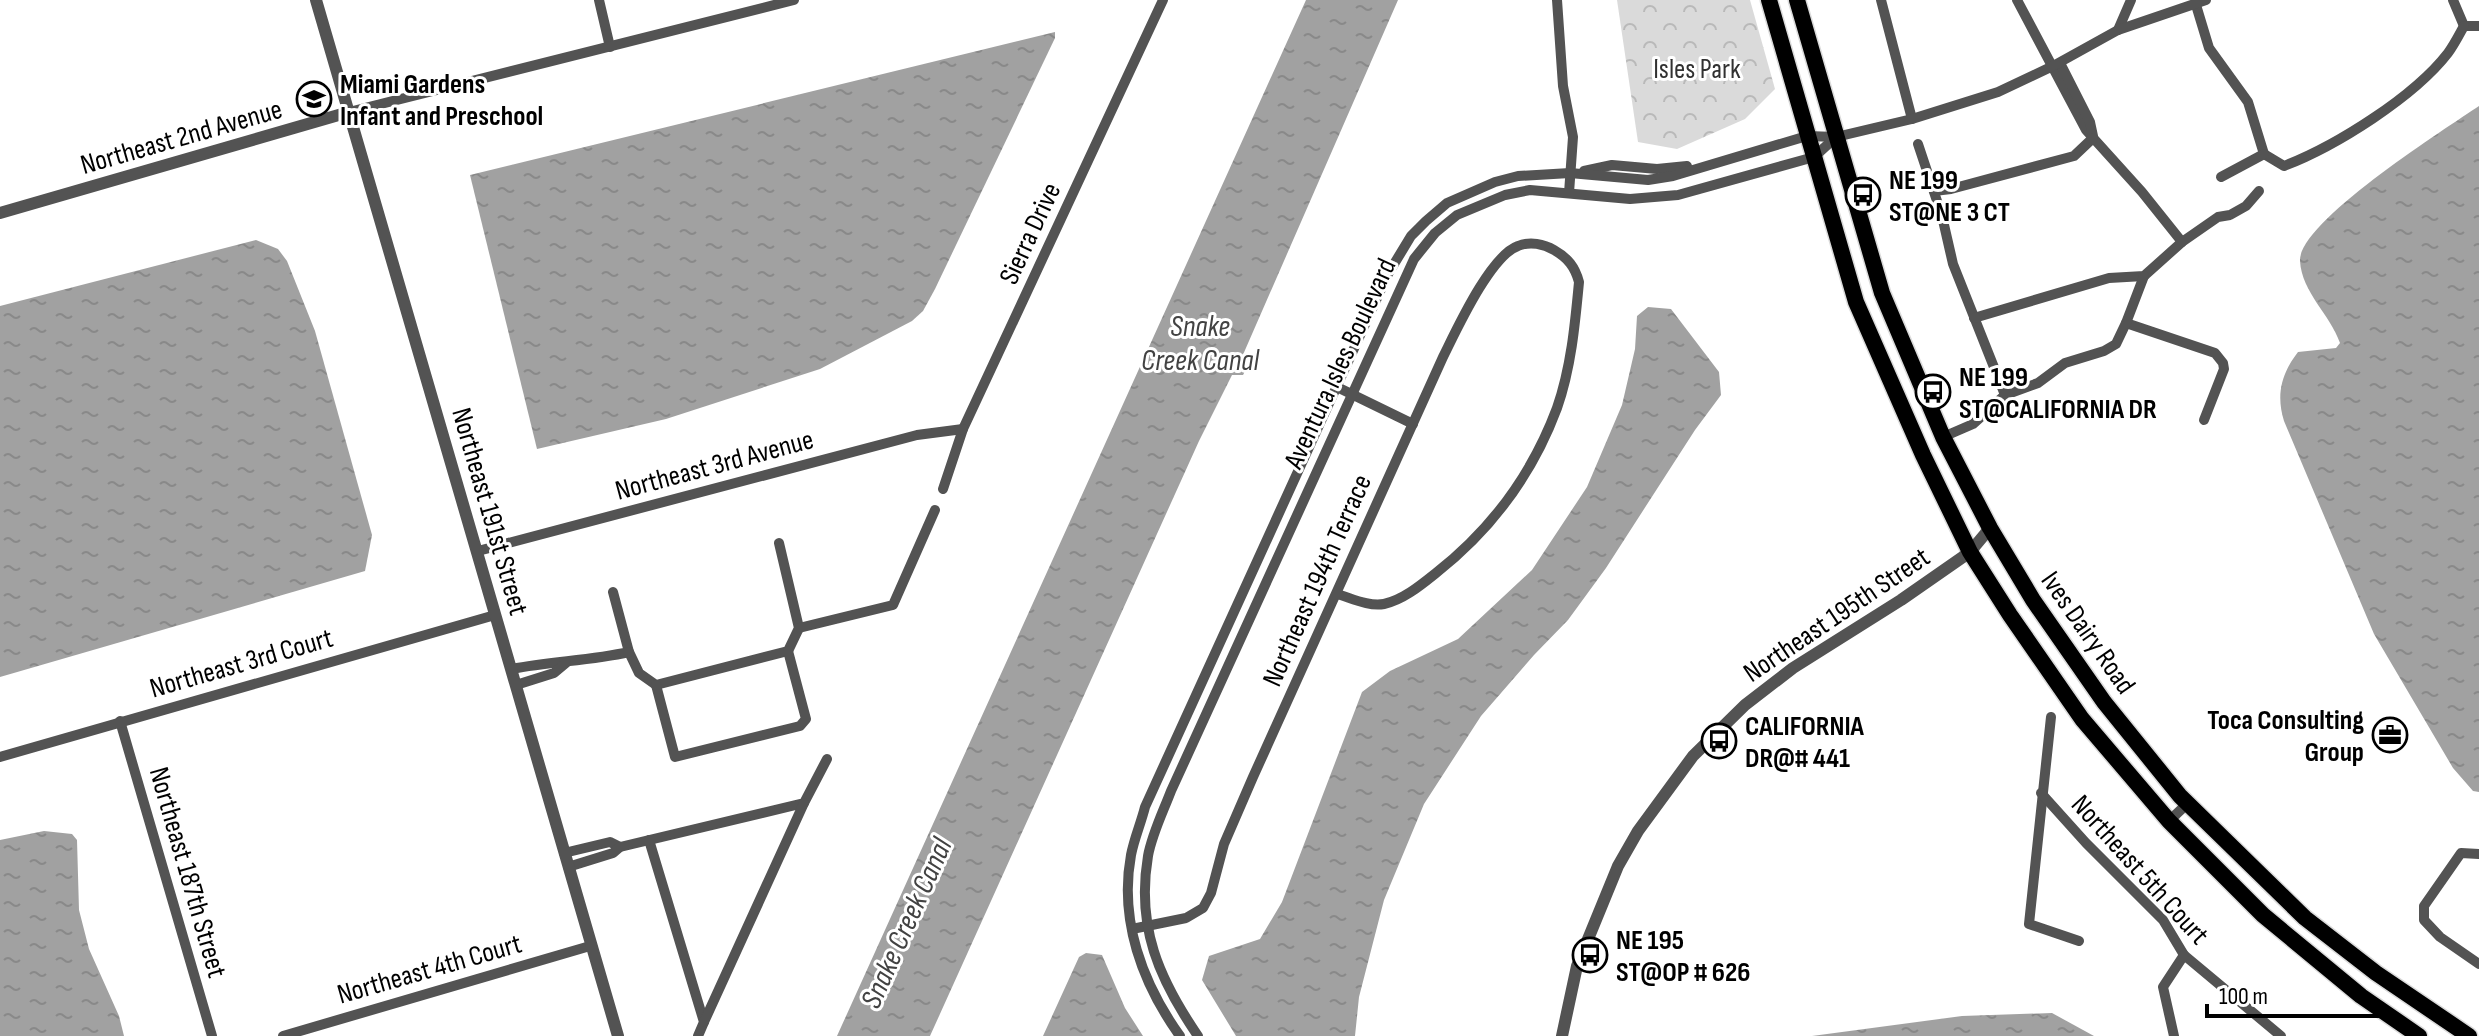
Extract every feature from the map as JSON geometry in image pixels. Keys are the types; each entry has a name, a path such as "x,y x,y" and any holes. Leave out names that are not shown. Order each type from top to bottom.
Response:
{"main road":[{"name":"Ives Dairy Road","path":"1769,0 1856,302 1923,455 1970,552 2082,719 2169,821 2263,915 2361,996 2419,1036"},
{"name":"Ives Dairy Road","path":"1797,0 1882,293 1943,437 1990,528 2033,600 2104,702 2188,803 2305,918 2376,973 2469,1036"}],"street":[{"name":"Northeast 191st Street","path":"316,0 618,1036"},
{"path":"599,0 610,47"},
{"name":"Northeast 2nd Avenue","path":"0,213 349,112 794,0"},
{"name":"Sierra Drive","path":"943,489 963,429 1163,0"},
{"path":"1557,0 1563,86 1573,137 1569,193"},
{"path":"1881,0 1912,119"},
{"path":"2017,0 2090,122 2093,138 2182,242"},
{"path":"2118,30 2131,0"},
{"path":"2453,0 2464,26"},
{"path":"1836,137 1912,119 1998,92 2057,65 2118,30 2201,3 2209,48 2248,102 2264,154 2284,166 2308,157 2401,99 2448,53 2464,26"},
{"path":"2464,26 2479,26"},
{"name":"Aventura Isles Boulevard","path":"1180,1036 1149,987 1132,929 1128,900 1131,855 1145,807 1398,254 1411,236 1447,203 1495,182 1518,176 1570,173 1648,180 1673,176 1807,136 1836,137"},
{"name":"Aventura Isles Boulevard","path":"1198,1036 1165,983 1152,948 1145,901 1148,854 1171,791 1414,259 1435,233 1457,215 1505,195 1530,190 1630,199 1664,197 1814,157 1836,137"},
{"path":"1934,191 2074,156 2093,138"},
{"path":"1918,144 1953,264 2005,395"},
{"path":"2221,177 2264,154"},
{"path":"1943,437 1973,424 2005,395 2038,383 2065,363 2116,344 2144,276 2182,242 2218,217 2230,215 2246,206 2259,191"},
{"name":"Northeast 194th Terrace","path":"1132,929 1186,918 1203,908 1211,893 1228,835 1413,424 1461,321 1495,266 1505,254 1518,246 1534,243 1548,246 1564,255 1576,270 1579,282 1568,369 1557,408 1518,488 1486,529 1458,556 1397,600 1381,605 1337,594"},
{"path":"1974,318 2109,278 2144,276"},
{"path":"2126,323 2219,357 2224,369 2204,420"},
{"path":"1337,387 1413,424"},
{"name":"Northeast 3rd Avenue","path":"478,551 917,435 963,429"},
{"path":"799,628 893,605 935,510"},
{"name":"Northeast 195th Street","path":"1562,1036 1577,966 1618,866 1638,831 1693,756 1745,705 1793,668 1970,552 1990,528"},
{"path":"613,592 629,652 639,673 656,685 675,757 800,726 806,719 788,651 799,628 779,543"},
{"name":"Northeast 3rd Court","path":"0,757 495,615"},
{"path":"656,685 788,651"},
{"path":"512,669 629,652"},
{"path":"516,685 554,673 566,663"},
{"path":"2051,717 2029,924 2079,941"},
{"name":"Northeast 187th Street","path":"120,721 212,1036"},
{"path":"698,1036 827,759"},
{"name":"Northeast 5th Court","path":"2041,793 2163,920 2184,955 2281,1036"},
{"path":"568,867 613,853 620,847 804,803"},
{"path":"2169,821 2188,803"},
{"path":"649,840 704,1022"},
{"path":"564,853 610,842 620,847"},
{"path":"2479,854 2461,853 2424,906 2424,920 2440,937 2479,964"},
{"name":"Northeast 4th Court","path":"283,1036 590,946"},
{"path":"2174,1036 2163,987 2184,955"}],"green space":[{"name":"Isles Park","path":"1617,0 1750,0 1775,89 1745,119 1677,149 1638,142"}],"water":[{"name":"Snake Creek Canal","path":"1306,0 1398,0 1242,357 1249,364 1243,375 1232,375 1199,441 930,1036 837,1036"},
{"path":"1055,32 1055,38 935,289 923,311 912,321 820,369 666,419 537,449 470,175"},
{"path":"2479,106 2479,792 2473,791 2453,768 2374,634 2284,421 2280,394 2284,377 2298,352 2336,348 2340,343 2302,273 2300,261 2306,244 2347,201"},
{"path":"256,240 278,249 287,261 315,331 372,535 365,571 0,677 0,306"},
{"path":"1648,307 1671,309 1719,372 1721,395 1606,568 1568,620 1481,716 1424,804 1384,900 1359,997 1355,1036 1236,1036 1202,980 1209,956 1260,939 1282,902 1362,692 1390,671 1458,639 1532,570 1587,487 1622,405 1635,349 1637,316"},
{"path":"44,831 72,834 77,840 79,910 89,949 119,1016 124,1036 0,1036 0,840"},
{"path":"1086,953 1102,955 1125,1008 1143,1036 1043,1036 1079,957"},
{"path":"2052,1013 2094,1036 1812,1036 1962,1016"}],"place":[{"name":"Miami Gardens Infant and Preschool","path":"314,99"},
{"name":"NE 199 ST@NE 3 CT","path":"1863,195"},
{"name":"NE 199 ST@CALIFORNIA DR","path":"1933,392"},
{"name":"Toca Consulting Group","path":"2390,735"},
{"name":"CALIFORNIA DR@# 441","path":"1719,741"},
{"name":"NE 195 ST@OP # 626","path":"1590,955"}]}
